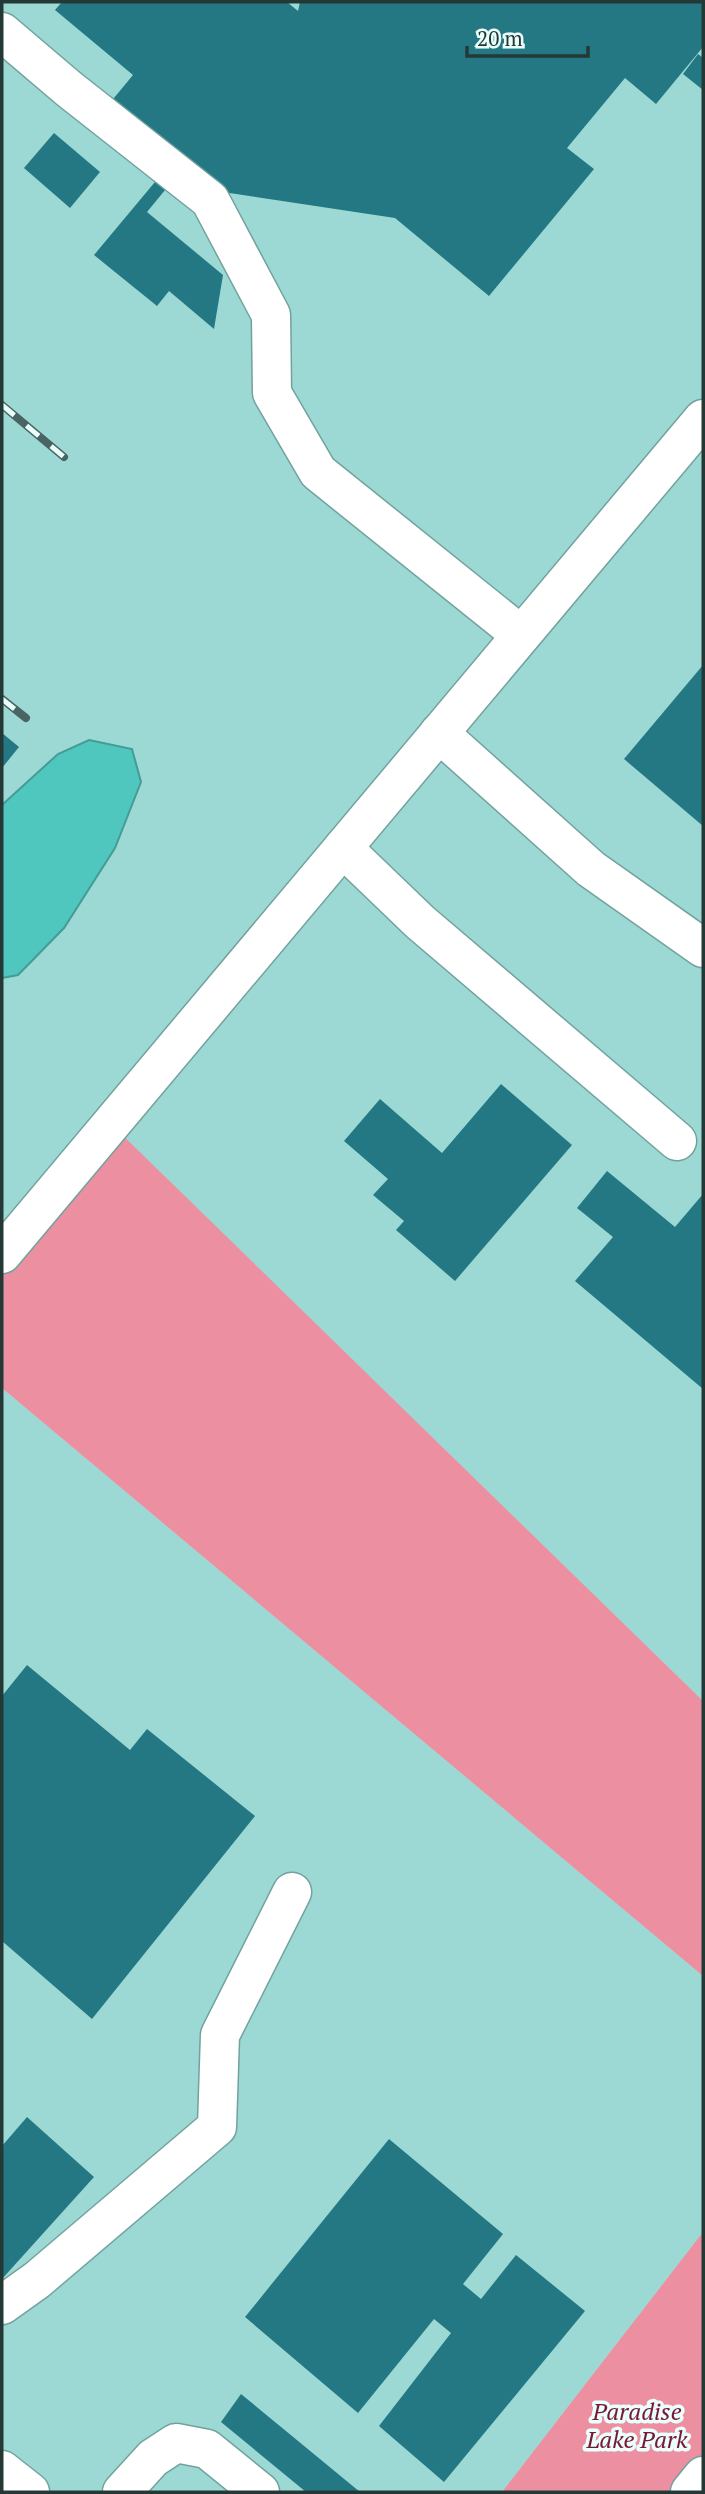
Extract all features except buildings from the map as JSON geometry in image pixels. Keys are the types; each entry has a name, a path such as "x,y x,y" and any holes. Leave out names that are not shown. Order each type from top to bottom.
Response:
{"street":[{"path":"2,32 69,89 210,200 271,316 272,393 318,472 522,635"},
{"path":"2,1254 703,419"},
{"path":"439,733 592,869 703,948"},
{"path":"343,848 420,922 677,1141"},
{"path":"2,2305 37,2280 217,2126 220,2035 292,1892"},
{"path":"122,2492 153,2458 176,2443 207,2449 260,2492"},
{"path":"2,2470 30,2492"},
{"path":"690,2492 703,2476"}],"shaded area":[{"path":"2,2 703,2 703,1701 111,1125 2,1254"},
{"path":"2,1388 703,1976 703,2232 502,2492 2,2492"}],"green space":[{"path":"111,1124 703,1701 703,1976 2,1388 2,1254"},
{"name":"Paradise Lake Park","path":"703,2232 703,2492 502,2492"}],"water":[{"path":"89,740 132,749 141,782 115,848 64,928 18,975 2,978 2,805 58,754"}],"railway":[{"path":"2,405 64,457"},
{"path":"2,699 26,718"}]}
